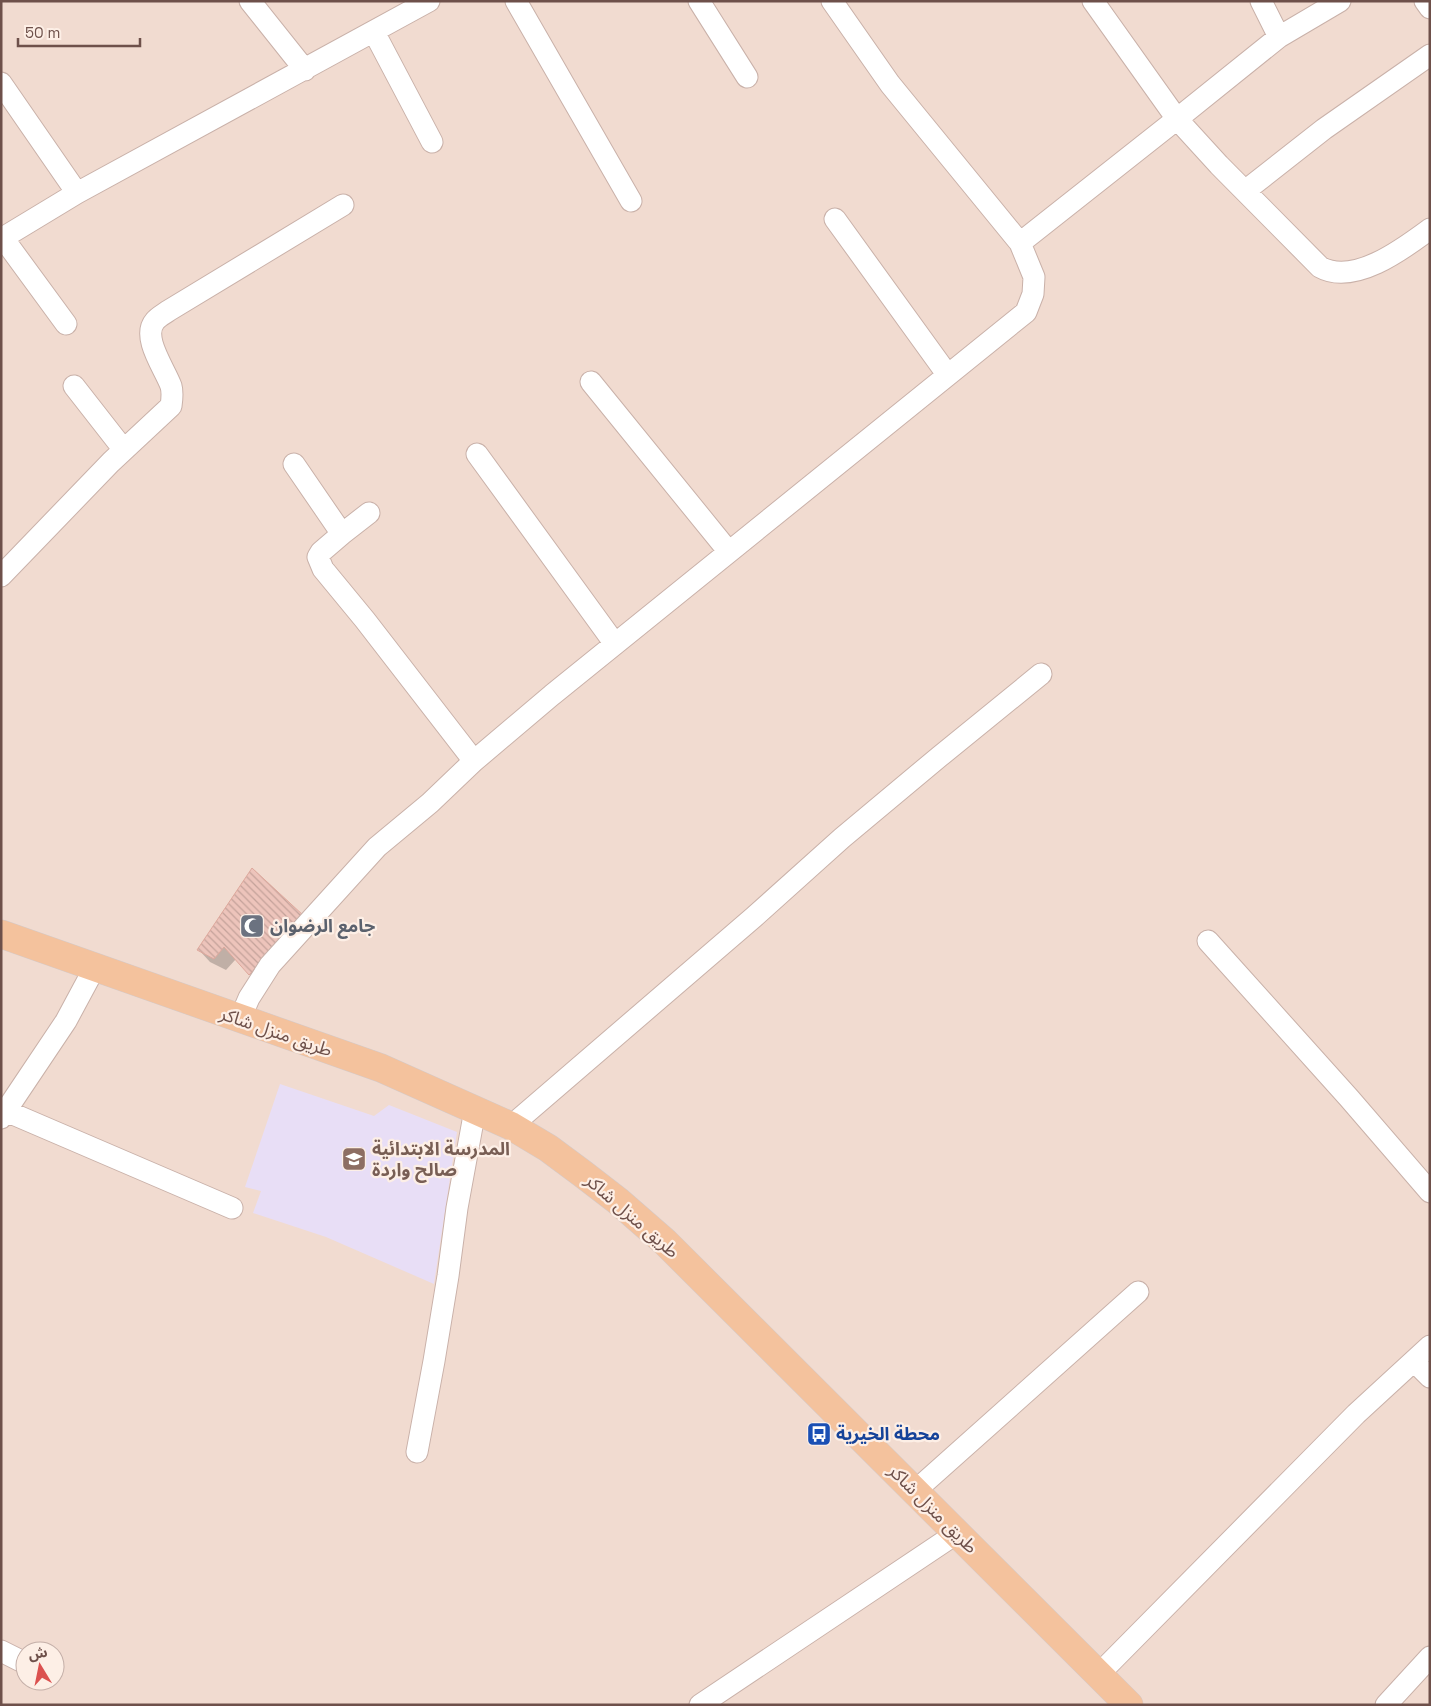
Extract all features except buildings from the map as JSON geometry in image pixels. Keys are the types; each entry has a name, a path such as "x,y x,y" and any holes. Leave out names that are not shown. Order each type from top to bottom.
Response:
{"main road":[{"name":"طريق منزل شاكر","path":"1,934 381,1068 511,1126 548,1148 618,1201 665,1242 1129,1705"}],"street":[{"path":"250,1 305,70"},
{"path":"66,324 2,238 77,193 429,1"},
{"path":"516,1 631,200"},
{"path":"699,1 747,77"},
{"path":"240,1019 249,998 270,964 377,847 430,803 474,761 615,644 1026,312 1033,294 1034,277 1020,243 890,84 832,1"},
{"path":"1093,1 1177,120 1320,267 1329,272 1356,270 1382,262 1430,230"},
{"path":"1261,1 1279,37"},
{"path":"1020,243 1279,37 1340,1"},
{"path":"1425,1 1430,8"},
{"path":"374,32 432,142"},
{"path":"1245,191 1324,130 1430,55"},
{"path":"1,83 77,193"},
{"path":"1,576 97,476 171,406 171,387 151,343 150,332 154,321 263,252 343,205"},
{"path":"835,219 948,374"},
{"path":"591,382 730,552"},
{"path":"74,386 124,450"},
{"path":"477,454 615,644"},
{"path":"294,464 342,534"},
{"path":"369,513 321,552 318,557 323,569 474,761"},
{"path":"511,1126 754,917 842,838 1041,674"},
{"path":"1208,941 1349,1098 1430,1192"},
{"path":"95,967 66,1021 4,1115 232,1208"},
{"path":"417,1452 434,1361 457,1208 475,1110"},
{"path":"915,1491 1138,1292"},
{"path":"1098,1675 1356,1414 1430,1346"},
{"path":"1414,1361 1430,1377"},
{"path":"702,1704 957,1533"},
{"path":"1,1651 15,1658"},
{"path":"1386,1705 1430,1658"}],"shaded area":[{"path":"1,1 1430,1 1430,1705 1,1705"},
{"name":"المدرسة الابتدائية صالح واردة","path":"280,1084 374,1116 389,1105 457,1132 434,1284 326,1237 253,1213 261,1191 245,1187"}],"place":[{"name":"جامع الرضوان","path":"252,926"},
{"name":"المدرسة الابتدائية صالح واردة","path":"354,1159"},
{"name":"محطة الخيرية","path":"819,1434"}]}
